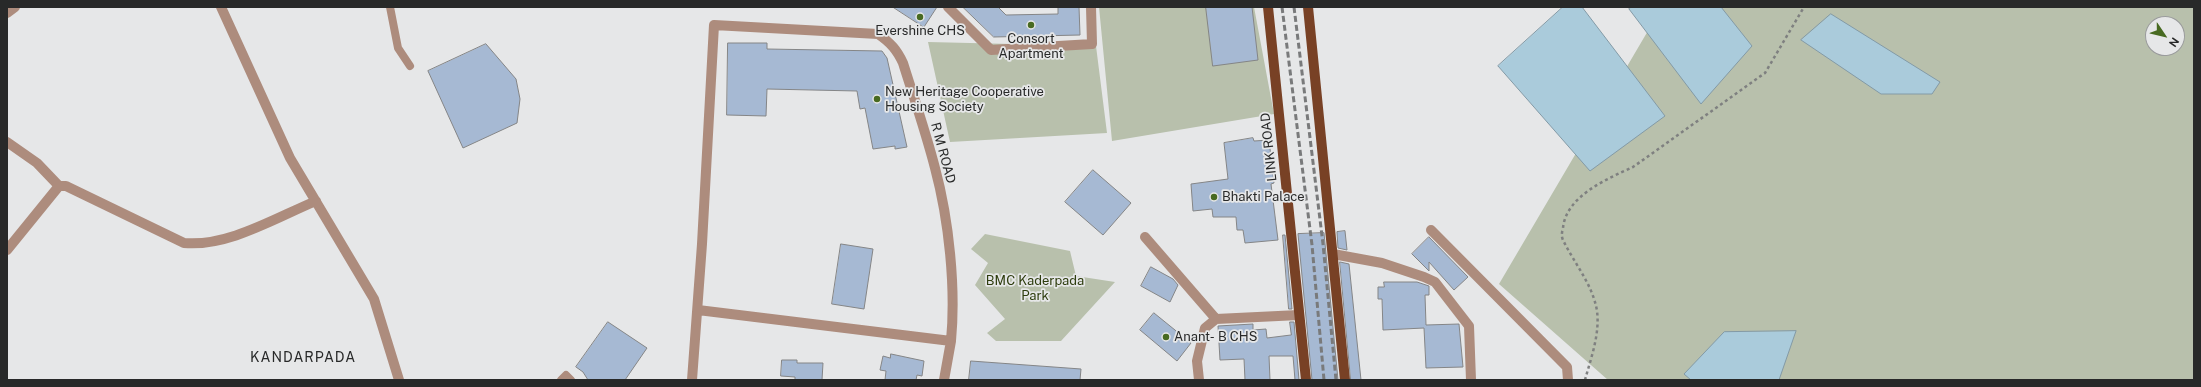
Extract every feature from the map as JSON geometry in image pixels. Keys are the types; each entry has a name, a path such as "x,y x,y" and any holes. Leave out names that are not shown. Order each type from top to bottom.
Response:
{"main road":[{"name":"LINK ROAD","path":"1268,7 1306,380"},
{"path":"1308,7 1345,380"}],"street":[{"path":"7,13 15,7"},
{"path":"221,7 290,158 374,299 399,380"},
{"path":"948,7 991,50 1092,44 1091,7"},
{"name":"R M ROAD","path":"692,380 698,310 714,25 878,34 896,49 903,63 935,169 947,230 954,314 951,341"},
{"path":"7,142 37,163 59,186 66,186 184,243 200,245 225,240 316,201"},
{"path":"7,250 59,186"},
{"path":"1431,230 1567,367 1568,380"},
{"path":"1145,237 1216,319"},
{"path":"1333,254 1382,263 1424,277 1434,282 1469,326 1471,380"},
{"path":"698,310 951,341 944,380"},
{"path":"1199,380 1197,361 1205,328 1216,319 1299,315"}],"lane":[{"path":"390,7 398,48 410,66"},
{"path":"561,380 566,375 571,380"}],"path":[{"path":"1585,380 1594,346 1597,311 1578,264 1562,238 1564,217 1578,198 1616,175 1633,167 1765,73 1804,7"}],"green space":[{"path":"1099,7 1254,7 1274,114 1112,141"},
{"path":"1662,7 2194,7 2194,380 1608,380 1499,284"},
{"path":"928,42 1096,46 1107,133 950,142"},
{"name":"BMC Kaderpada Park","path":"985,234 1070,251 1076,276 1115,282 1061,341 996,341 987,333 1005,319 975,285 988,263 971,249"}],"water":[{"path":"1563,7 1582,7 1665,116 1590,171 1498,66"},
{"path":"1632,7 1721,7 1752,46 1701,104 1629,9"},
{"path":"1831,14 1940,82 1932,94 1881,94 1801,40"},
{"path":"1796,331 1779,380 1691,380 1684,374 1724,332"}],"building":[{"name":"Evershine CHS","path":"893,7 937,7 924,27"},
{"name":"Consort Apartment","path":"963,7 998,7 1006,15 1058,14 1058,7 1079,7 1080,35 994,37"},
{"path":"1206,7 1252,7 1258,60 1213,66"},
{"name":"New Heritage Cooperative Housing Society","path":"728,43 767,43 767,49 882,51 887,58 907,147 895,149 895,146 873,149 865,108 860,109 857,91 767,89 766,116 727,115"},
{"path":"486,44 516,79 520,99 517,123 463,148 428,71"},
{"name":"Bhakti Palace","path":"1253,138 1254,141 1269,140 1274,183 1271,184 1278,240 1245,243 1243,230 1237,230 1236,217 1213,217 1212,209 1193,211 1191,184 1228,179 1224,143"},
{"path":"1093,170 1131,203 1103,235 1065,202"},
{"path":"1345,231 1347,250 1338,248 1337,232"},
{"path":"1324,233 1338,380 1312,380 1298,234"},
{"path":"1283,235 1285,235 1292,309 1289,309"},
{"path":"1429,237 1468,277 1454,290 1429,262 1429,271 1412,254"},
{"path":"841,244 873,249 864,309 832,304"},
{"path":"1340,262 1349,264 1361,380 1351,380"},
{"path":"1151,267 1173,279 1178,285 1170,302 1141,286"},
{"path":"1384,282 1417,282 1429,286 1429,295 1425,295 1426,325 1459,324 1463,367 1426,368 1424,328 1383,330 1382,299 1378,299 1378,287 1384,287"},
{"name":"Anant- B CHS","path":"1154,313 1191,343 1177,361 1140,330"},
{"path":"608,322 647,348 625,380 588,380 583,372 576,367"},
{"path":"1290,322 1294,322 1299,380 1295,380 1293,356 1269,356 1270,380 1245,380 1244,359 1220,360 1218,326 1253,324 1253,330 1266,329 1267,338 1291,335"},
{"path":"891,354 924,361 922,376 917,375 916,380 885,380 886,371 880,370 883,356 890,358"},
{"path":"782,360 797,360 797,363 823,363 822,380 795,380 795,377 781,376"},
{"path":"971,361 1081,369 1080,380 969,380"}],"railway":[{"path":"1282,7 1312,245 1324,380"},
{"path":"1294,7 1323,244 1336,380"}],"place":[{"name":"Evershine CHS","path":"920,17"},
{"name":"Consort Apartment","path":"1031,25"},
{"name":"New Heritage Cooperative Housing Society","path":"877,99"},
{"name":"Bhakti Palace","path":"1214,197"},
{"name":"Anant- B CHS","path":"1166,337"}],"district":[{"name":"KANDARPADA","path":"303,358"}]}
